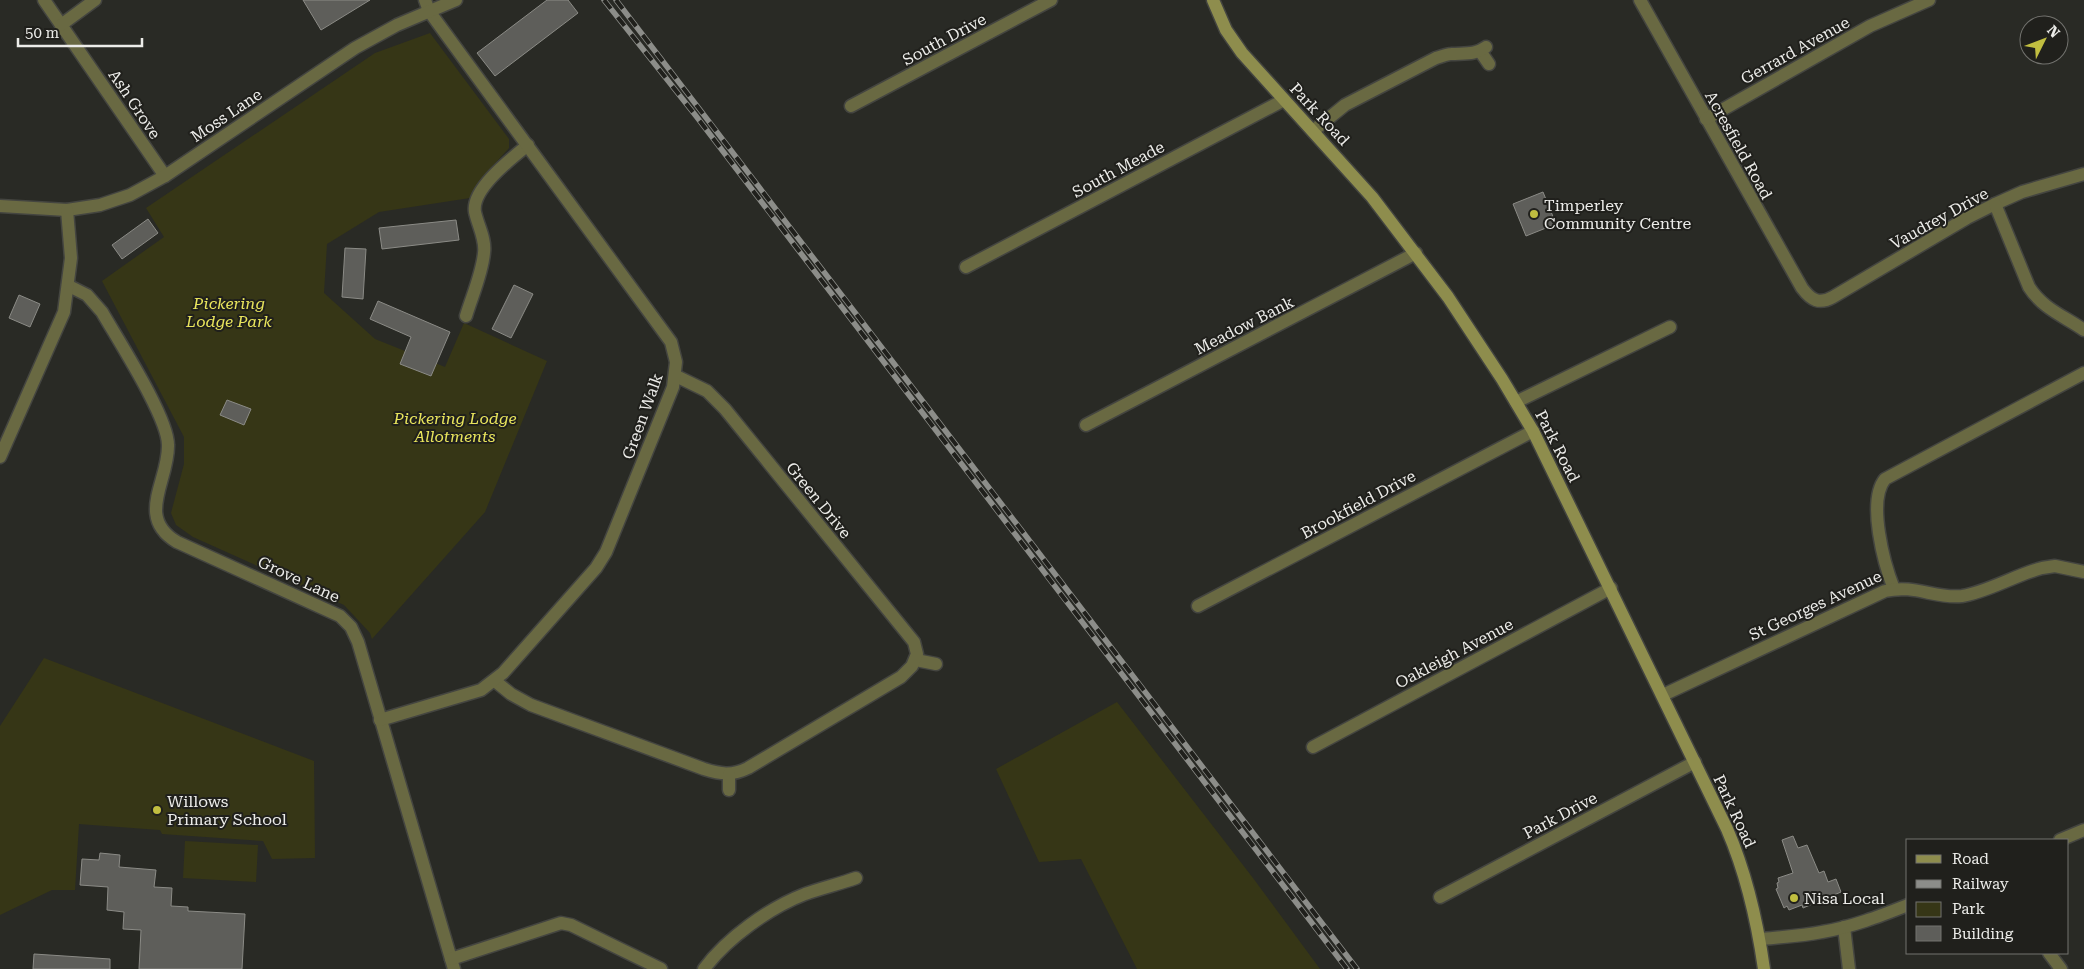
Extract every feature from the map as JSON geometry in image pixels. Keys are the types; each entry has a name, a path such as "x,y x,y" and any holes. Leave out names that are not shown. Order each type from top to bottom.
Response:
{"main road":[{"name":"Park Road","path":"1213,0 1226,30 1234,42 1284,100 1356,177 1416,254 1470,330 1533,431 1663,694 1742,864 1753,902 1764,969"}],"street":[{"name":"Ash Grove","path":"44,0 165,176"},
{"path":"61,25 95,0"},
{"name":"Moss Lane","path":"0,206 67,210 114,201 165,176 355,48 397,25 427,5 456,0"},
{"name":"South Drive","path":"851,106 1052,0"},
{"name":"Acresfield Road","path":"1640,0 1802,288 1815,301"},
{"name":"Gerrard Avenue","path":"1706,119 1870,26 1929,0"},
{"name":"Green Walk","path":"380,720 481,690 495,681 600,562 668,402 676,376 675,355 671,342 427,5"},
{"path":"1313,131 1346,105 1436,58 1450,54 1471,54 1483,49 1489,64"},
{"name":"South Meade","path":"966,267 1284,100"},
{"path":"466,316 484,252 483,239 474,210 476,201 493,177 528,145"},
{"name":"Vaudrey Drive","path":"1815,301 1828,300 1995,204 2022,192 2084,174"},
{"path":"1995,204 2029,287 2035,297 2047,307 2084,330"},
{"path":"0,457 60,325 67,301 71,250 67,210"},
{"name":"Meadow Bank","path":"1086,425 1416,254"},
{"name":"Grove Lane","path":"69,286 88,295 97,305 166,430 168,453 155,512 163,532 176,542 332,612 346,621 351,627 358,642 450,965"},
{"path":"1516,402 1670,327"},
{"name":"St Georges Avenue","path":"1663,694 1869,598 1894,589 1883,558 1880,536 1877,494 1885,479 2084,373"},
{"name":"Green Drive","path":"676,376 706,391 725,409 914,642 917,654 916,660"},
{"name":"Brookfield Drive","path":"1198,606 1533,431"},
{"path":"1894,589 1918,589 1949,596 1964,596 2042,568 2056,566 2084,572"},
{"name":"Oakleigh Avenue","path":"1313,747 1611,588"},
{"path":"495,681 511,694 530,705 704,770 729,774 748,768 901,677 916,660 936,664"},
{"name":"Park Drive","path":"1440,897 1695,762"},
{"path":"729,774 729,790"},
{"path":"2062,839 2084,830"},
{"path":"704,969 738,934 777,909 804,895 856,878"},
{"path":"1760,939 1844,928 1906,906"},
{"path":"450,965 561,923 662,969"},
{"path":"1844,928 1849,969"},
{"path":"2050,954 2061,969"}],"green space":[{"name":"Pickering Lodge Park","path":"430,33 509,139 509,148 481,179 470,198 379,212 327,244 324,293 375,339 445,367 464,323 547,361 485,512 372,639 370,633 344,605 193,537 176,525 171,513 184,464 184,437 102,281 164,237 146,208 375,53"},
{"path":"44,658 314,761 315,858 272,859 263,841 162,834 160,830 79,824 75,890 52,890 0,915 0,726"},
{"path":"1117,702 1253,878 1320,969 1137,969 1081,859 1039,862 996,769"},
{"path":"185,841 258,845 256,882 183,878"}],"building":[{"path":"303,0 370,0 321,30"},
{"path":"547,0 568,0 578,13 495,76 477,53"},
{"name":"Timperley Community Centre","path":"1543,192 1556,224 1526,236 1513,204"},
{"path":"148,219 158,233 122,259 112,245"},
{"path":"456,220 459,240 382,249 379,228"},
{"path":"345,248 366,249 363,299 342,297"},
{"path":"514,285 533,294 511,338 492,329"},
{"path":"19,295 40,304 30,327 9,318"},
{"path":"378,301 450,332 431,376 400,364 411,337 370,319"},
{"path":"227,400 251,409 244,425 220,415"},
{"path":"1793,836 1798,848 1807,845 1819,873 1824,871 1828,882 1836,879 1841,892 1803,908 1802,905 1789,910 1787,906 1784,908 1776,889 1778,888 1778,878 1793,873 1782,840"},
{"path":"100,853 120,855 119,867 156,870 154,887 172,888 171,906 188,907 188,911 245,914 242,969 139,969 141,930 123,929 124,912 107,910 108,887 80,885 82,859 99,860"},
{"path":"34,954 110,959 110,969 33,969"}],"railway":[{"path":"604,0 696,116 1347,969"},
{"path":"616,0 1357,969"}],"place":[{"name":"Timperley Community Centre","path":"1534,214"},
{"name":"Willows Primary School","path":"157,810"},
{"name":"Nisa Local","path":"1794,898"}],"park label":[{"name":"Pickering Lodge Allotments","path":"455,427"}]}
